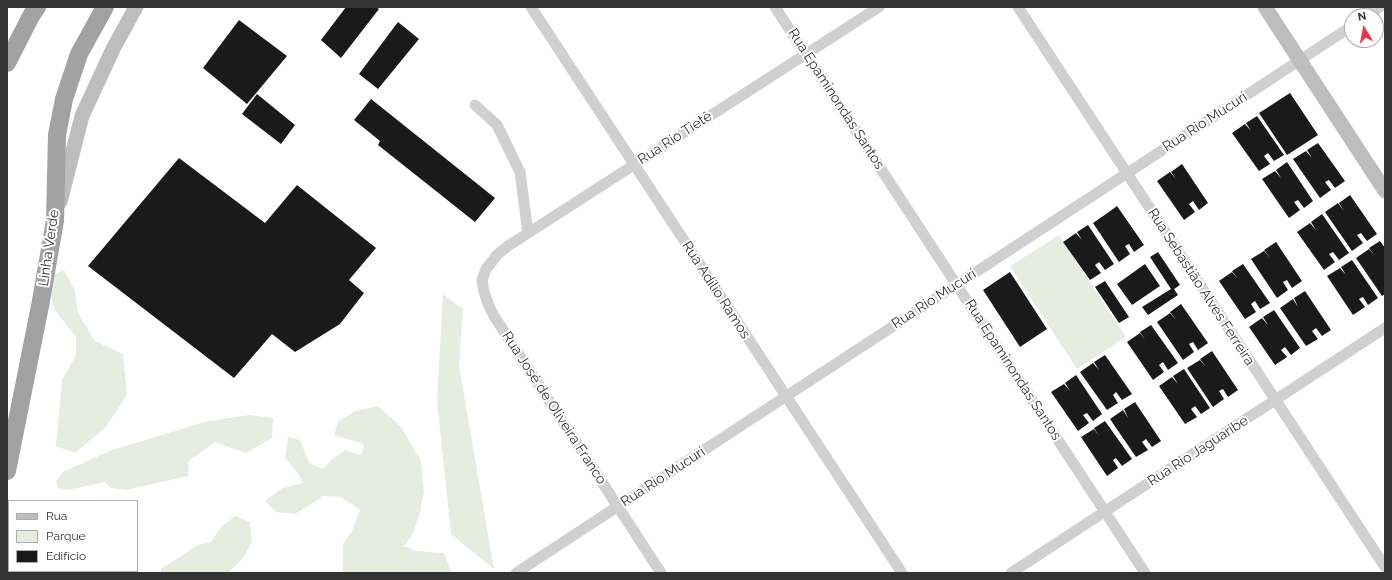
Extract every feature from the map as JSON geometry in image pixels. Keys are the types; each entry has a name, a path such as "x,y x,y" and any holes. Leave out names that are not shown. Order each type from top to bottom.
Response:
{"highway":[{"path":"7,63 37,7"},
{"name":"Linha Verde","path":"7,471 40,306 55,221 57,135 64,99 79,54 105,7"}],"main road":[{"path":"55,221 82,116 113,49 136,7"},
{"path":"1265,7 1385,191"}],"street":[{"name":"Rua Adílio Ramos","path":"531,7 902,573"},
{"name":"Rua Epaminondas Santos","path":"776,7 1145,573"},
{"name":"Rua Rio Tietê","path":"482,280 486,269 498,254 528,233 879,7"},
{"name":"Rua Sebastião Alves Ferreira","path":"1018,7 1385,568"},
{"name":"Rua Rio Mucuri","path":"516,573 1344,31"},
{"path":"475,106 497,125 520,172 528,233"},
{"name":"Rua José de Oliveira Franco","path":"482,280 484,292 494,316 661,573"},
{"name":"Rua Rio Jaguaribe","path":"1011,573 1385,328"}],"green space":[{"path":"1059,235 1126,337 1077,369 1010,266"},
{"path":"64,270 75,291 78,313 95,341 123,354 127,395 106,427 75,453 56,446 62,380 76,355 76,337 54,309 47,278"},
{"path":"443,294 463,309 459,366 494,569 451,534 437,401"},
{"path":"378,406 401,427 421,461 424,492 419,516 413,533 404,546 416,551 444,553 452,573 343,573 343,544 352,531 360,510 341,497 323,496 295,514 276,512 265,501 282,488 303,483 298,473 285,458 288,437 300,440 309,463 323,469 332,459 345,450 361,455 364,444 334,435 338,421 356,411"},
{"path":"250,415 273,418 272,438 246,453 215,442 189,461 188,476 126,490 111,488 105,482 68,490 58,488 56,481 63,472 112,450 208,421"},
{"path":"235,516 250,522 252,541 244,557 228,573 161,573 161,569 198,545 211,542 220,528"}],"building":[{"path":"346,7 376,7 379,9 341,58 321,40"},
{"path":"239,20 287,56 247,104 203,68"},
{"path":"398,22 419,39 378,89 359,74"},
{"path":"1290,93 1318,135 1287,155 1259,113"},
{"path":"257,94 295,125 281,144 242,114"},
{"path":"371,99 495,198 475,222 378,145 380,141 354,120"},
{"path":"1257,116 1284,155 1274,161 1268,153 1264,156 1270,164 1259,171 1232,133 1245,124 1251,131 1246,123"},
{"path":"1318,143 1345,181 1335,188 1329,180 1325,182 1331,190 1320,198 1293,159 1306,151 1312,158 1307,150"},
{"path":"179,158 265,223 297,185 376,248 349,280 364,293 340,324 295,352 272,334 234,378 88,266"},
{"path":"1287,162 1313,201 1304,208 1298,200 1294,202 1300,210 1289,218 1262,179 1275,171 1281,178 1276,170"},
{"path":"1182,164 1208,203 1199,210 1193,201 1189,204 1195,212 1184,220 1157,181 1170,172 1176,179 1171,172"},
{"path":"1350,195 1377,234 1367,241 1361,233 1357,235 1363,243 1352,251 1325,212 1338,203 1344,211 1339,203"},
{"path":"1117,206 1144,245 1134,252 1129,244 1125,246 1130,254 1119,262 1093,223"},
{"path":"1322,214 1349,253 1339,260 1333,252 1329,254 1335,262 1324,270 1297,232 1310,223 1316,230 1311,222"},
{"path":"1088,225 1114,264 1105,270 1099,262 1095,265 1101,273 1090,280 1063,242 1076,233 1082,240 1077,232"},
{"path":"1380,241 1385,248 1385,294 1382,296 1356,258 1369,249 1375,256 1369,248"},
{"path":"1276,242 1302,281 1292,288 1287,280 1283,282 1288,290 1277,298 1251,259 1264,251 1270,258 1264,250"},
{"path":"1158,252 1180,285 1174,289 1178,295 1148,315 1142,307 1171,289 1150,257"},
{"path":"1352,260 1378,298 1368,305 1363,297 1359,299 1365,307 1353,315 1327,276 1340,268 1346,275 1341,267"},
{"path":"1145,264 1160,286 1132,305 1117,284"},
{"path":"1243,264 1270,303 1260,309 1255,301 1251,304 1256,312 1245,319 1219,281 1232,272 1238,279 1232,271"},
{"path":"1010,272 1047,329 1020,347 983,290"},
{"path":"1105,281 1129,317 1119,323 1095,287"},
{"path":"1305,291 1331,330 1322,336 1316,328 1312,331 1318,339 1306,346 1280,308 1293,299 1298,307 1294,298"},
{"path":"1181,304 1208,343 1198,350 1193,342 1189,344 1194,352 1183,360 1157,322 1170,313 1176,320 1170,312"},
{"path":"1274,310 1300,348 1291,355 1285,347 1281,350 1287,357 1275,365 1249,327 1262,318 1268,325 1263,317"},
{"path":"1151,325 1178,363 1168,370 1163,362 1159,365 1164,372 1153,380 1127,342 1140,333 1145,340 1140,332"},
{"path":"1212,351 1238,390 1228,397 1223,389 1219,391 1224,399 1213,407 1187,368 1200,360 1206,367 1200,359"},
{"path":"1105,355 1132,394 1122,400 1116,392 1113,395 1118,403 1107,410 1080,372 1093,363 1099,370 1094,362"},
{"path":"1184,369 1210,408 1201,414 1195,406 1191,409 1197,417 1185,424 1159,386 1172,377 1178,384 1173,376"},
{"path":"1076,375 1102,414 1093,421 1087,413 1083,415 1089,423 1078,431 1051,392 1064,384 1070,391 1065,383"},
{"path":"1135,402 1161,441 1152,447 1146,439 1142,442 1148,450 1136,457 1110,419 1123,410 1128,418 1124,409"},
{"path":"1105,421 1132,459 1122,466 1116,458 1113,460 1118,468 1107,476 1081,437 1094,429 1099,436 1094,428"}]}
